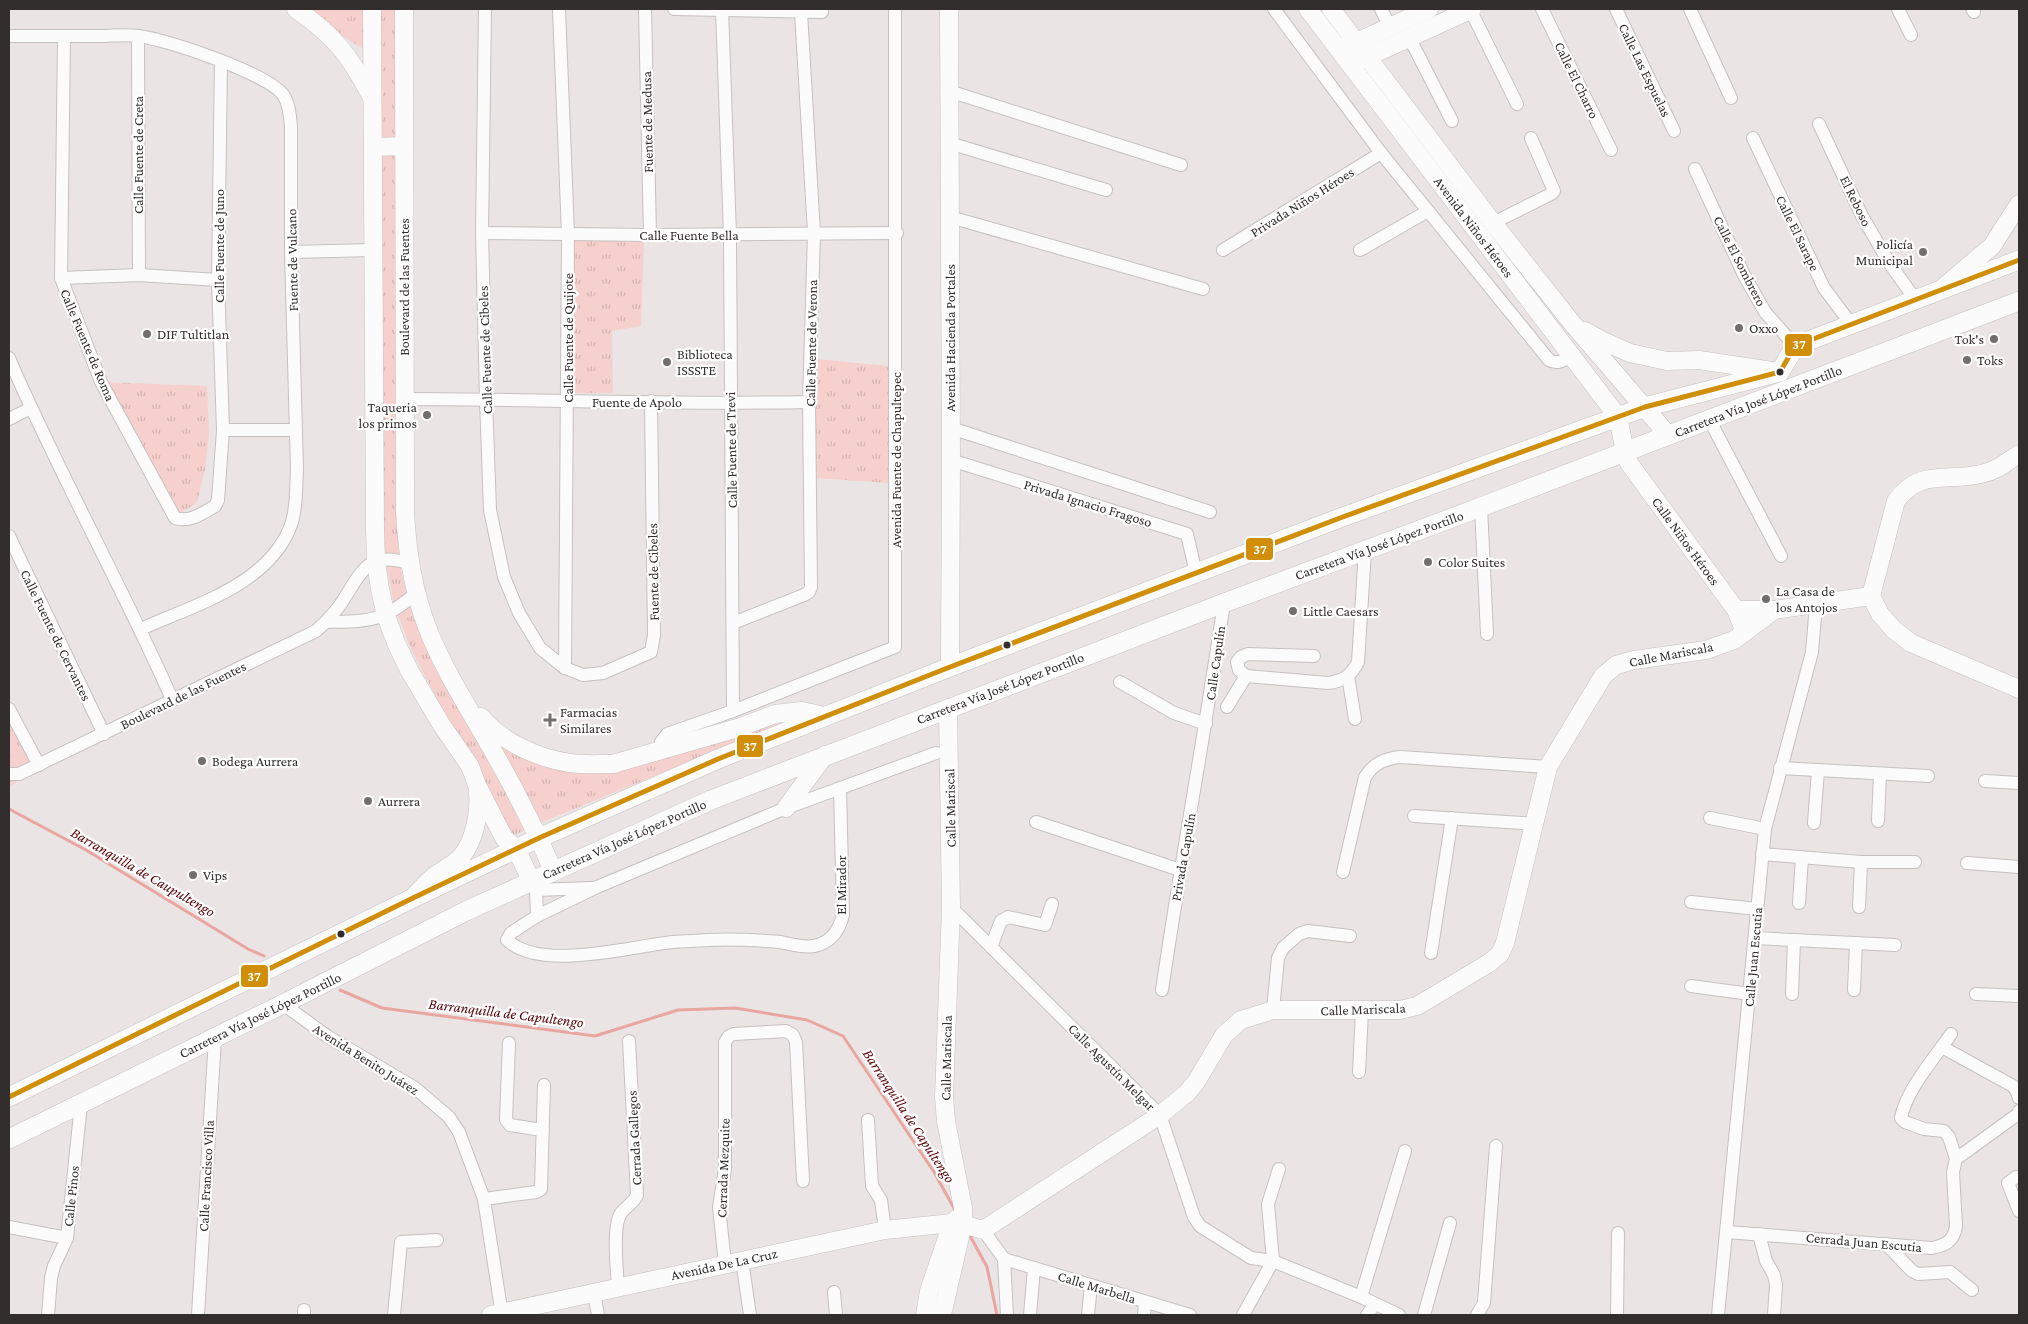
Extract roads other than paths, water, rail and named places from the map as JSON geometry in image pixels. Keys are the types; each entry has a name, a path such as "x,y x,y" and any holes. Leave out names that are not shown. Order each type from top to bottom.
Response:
{"main road":[{"path":"1795,346 2019,260"},
{"name":"Carretera Vía José López Portillo","path":"9,1139 283,1004 457,915 534,885 553,870 711,800 2019,301"},
{"name":"Carretera Vía José López Portillo","path":"9,1097 413,898 539,838 718,759 950,667 1340,518 1645,407 1780,372 1795,346"}],"street":[{"path":"296,9 311,19 343,48 355,65 373,98"},
{"path":"372,9 376,561 380,589 386,616 409,670 441,724 470,766 477,785 504,838 516,849 534,885 537,916"},
{"name":"Boulevard de las Fuentes","path":"404,9 405,512 410,564 416,593 436,648 539,838"},
{"name":"Calle Fuente de Cibeles","path":"485,9 482,233 490,510 504,577 519,613 540,648 565,668"},
{"name":"Calle Fuente de Quijote","path":"559,9 568,234 565,668"},
{"name":"Fuente de Medusa","path":"645,9 650,235"},
{"path":"674,9 822,12"},
{"name":"Calle Fuente de Trevi","path":"722,9 730,235 733,711"},
{"name":"Avenida Fuente de Chapultepec","path":"661,750 661,742 667,734 733,711 895,647 897,233 895,9"},
{"name":"Avenida Hacienda Portales","path":"949,9 950,667"},
{"path":"1274,9 1381,153 1549,360 1558,363 1572,357"},
{"name":"Avenida Niños Héroes","path":"1308,9 1348,46 1572,323 1668,435"},
{"name":"Avenida Niños Héroes","path":"1331,9 1348,46"},
{"path":"1381,9 1390,27"},
{"path":"1348,46 1429,9"},
{"path":"1359,60 1471,9 1517,104"},
{"name":"Calle El Charro","path":"1542,9 1611,150"},
{"name":"Calle Las Espuelas","path":"1616,9 1674,131"},
{"path":"1690,9 1731,98"},
{"path":"1898,9 1911,35"},
{"name":"Calle Fuente de Verona","path":"733,623 804,595 809,592 811,587 809,402 814,233 800,12"},
{"name":"Fuente de Vulcano","path":"9,36 138,36 167,43 221,62 275,86 285,97 291,126 291,252 296,430 296,502 292,522 284,540 270,560 250,577 228,590 141,628"},
{"name":"Calle Fuente de Roma","path":"64,36 61,278 101,382 175,518 188,519 215,506 218,500 222,430"},
{"name":"Calle Fuente de Creta","path":"138,36 139,275"},
{"path":"1409,37 1452,121"},
{"name":"Avenida Niños Héroes","path":"1359,60 1572,357 1618,417 1625,452"},
{"name":"Calle Fuente de Juno","path":"221,62 218,280 222,430"},
{"path":"949,91 1182,165"},
{"name":"El Reboso","path":"1819,124 1862,216 1890,264 1915,299"},
{"path":"1493,223 1554,191 1532,138"},
{"name":"Calle El Sarape","path":"1753,138 1824,288 1851,324"},
{"path":"950,142 1106,190"},
{"path":"373,147 404,146"},
{"name":"Privada Niños Héroes","path":"1224,250 1381,153"},
{"name":"Calle El Sombrero","path":"1695,169 1765,312 1795,346"},
{"path":"1943,289 1992,246 2019,204"},
{"path":"1360,250 1428,211"},
{"path":"950,217 1203,289"},
{"name":"Calle Fuente Bella","path":"482,233 650,235 897,233"},
{"path":"291,252 373,250"},
{"path":"61,278 139,275 218,280"},
{"path":"1572,323 1603,341 1639,355 1667,361 1699,360 1780,372"},
{"path":"9,358 30,408 141,628 172,699"},
{"name":"Fuente de Apolo","path":"404,399 568,402 651,401 731,404 809,402"},
{"name":"Fuente de Cibeles","path":"565,668 583,675 603,672 651,652 654,635 651,401"},
{"path":"9,419 30,408"},
{"path":"1709,419 1781,556"},
{"path":"951,428 1210,512"},
{"path":"222,430 296,430"},
{"name":"Calle Niños Héroes","path":"1625,452 1629,463 1736,610 1745,632"},
{"path":"2019,454 1996,470 1948,479 1930,478 1916,482 1904,490 1896,501 1871,596 1880,614 1894,630 1911,643 2019,689"},
{"name":"Privada Ignacio Fragoso","path":"951,460 1186,534 1196,573"},
{"path":"1481,507 1487,634"},
{"name":"Calle Fuente de Cervantes","path":"9,536 104,734"},
{"path":"1314,656 1248,654 1241,657 1237,662 1239,670 1246,676 1328,683 1348,676 1358,662 1365,550"},
{"path":"376,561 394,560 410,564"},
{"name":"Boulevard de las Fuentes","path":"9,774 19,774 39,765 172,699 306,637 326,622 342,602 359,574 376,561"},
{"path":"326,622 372,620 386,616 416,593"},
{"path":"1736,610 1774,610 1871,596"},
{"name":"Calle Capulín","path":"1206,724 1224,603"},
{"name":"Calle Juan Escutia","path":"1718,1315 1765,829 1812,652 1816,605"},
{"name":"Calle Mariscala","path":"983,1230 1160,1115 1196,1082 1224,1035 1241,1020 1273,1010 1400,1010 1417,1006 1489,963 1500,954 1505,943 1536,824 1548,767 1604,676 1616,665 1634,660 1706,650 1734,640 1774,610"},
{"path":"1226,707 1246,676"},
{"path":"1348,676 1355,719"},
{"path":"1120,682 1174,713 1206,724"},
{"path":"458,691 490,729 522,748 570,763 613,764 741,727 775,714 802,711 824,716"},
{"name":"Calle Mariscal","path":"948,708 951,907"},
{"path":"9,709 39,765"},
{"name":"Privada Capulín","path":"1162,990 1180,870 1206,724"},
{"path":"840,788 936,753"},
{"path":"786,808 825,756"},
{"path":"1343,872 1365,777 1371,768 1379,762 1400,757 1548,767"},
{"path":"1780,768 1928,776"},
{"path":"1814,823 1818,770"},
{"path":"1878,821 1880,774"},
{"path":"1985,781 2019,783"},
{"path":"413,898 431,878 461,857 470,841 480,805 477,785"},
{"name":"El Mirador","path":"840,788 843,915 840,928 830,940 815,946 804,947 779,942 726,940 673,942 586,955 533,954 514,946 507,940 511,933 537,916 597,887 786,808 840,788"},
{"path":"1414,816 1536,824"},
{"path":"1430,953 1452,818"},
{"path":"1710,818 1765,829"},
{"path":"1036,822 1180,870"},
{"path":"539,838 553,870"},
{"path":"1762,854 1861,862 1915,862"},
{"path":"1798,903 1802,858"},
{"path":"1859,907 1861,862"},
{"path":"1967,863 2019,867"},
{"path":"534,885 597,887"},
{"path":"1691,902 1758,909"},
{"path":"991,947 1004,918 1008,917 1045,926 1052,904"},
{"name":"Calle Mariscala","path":"942,1315 959,1220 944,1097 951,907"},
{"name":"Calle Agustín Melgar","path":"951,907 1160,1115 1196,1222 1251,1258 1273,1261 1361,1296 1399,1315"},
{"path":"1273,1010 1278,958 1283,948 1299,934 1308,931 1350,936"},
{"path":"1755,938 1895,945"},
{"path":"1792,994 1794,940"},
{"path":"1854,990 1856,943"},
{"path":"1691,986 1750,994"},
{"path":"1976,994 2019,996"},
{"name":"Avenida Benito Juárez","path":"283,1004 327,1036 415,1088 449,1117 459,1132 484,1199 498,1314"},
{"path":"1359,1072 1362,1011"},
{"name":"Cerrada Mezquite","path":"750,1315 719,1206 726,1169 725,1042 729,1036 734,1034 786,1031 793,1035 796,1042 803,1181"},
{"name":"Cerrada Juan Escutia","path":"1726,1232 1932,1248 1950,1242 1955,1234 1956,1226 1953,1172 1956,1159 1948,1133 1924,1129 1905,1122 1901,1118 1902,1111 1912,1090 1951,1034"},
{"name":"Calle Francisco Villa","path":"198,1315 215,1038"},
{"name":"Cerrada Gallegos","path":"618,1287 615,1249 619,1219 621,1213 632,1204 636,1195 629,1041"},
{"path":"509,1043 507,1123 542,1130"},
{"path":"1942,1047 2013,1086 2018,1092 2019,1098"},
{"path":"484,1199 536,1192 541,1189 544,1085"},
{"name":"Calle Pinos","path":"48,1315 51,1278 54,1266 67,1238 81,1104"},
{"path":"1956,1159 2018,1114 2019,1111"},
{"path":"868,1120 872,1186 882,1200 885,1230"},
{"path":"1477,1315 1484,1302 1496,1146"},
{"path":"1361,1296 1405,1151"},
{"path":"1242,1315 1273,1261 1268,1204 1279,1169"},
{"path":"2016,1177 2008,1183 2019,1211"},
{"path":"959,1220 983,1230 1004,1259 1007,1315"},
{"name":"Calle Mariscala","path":"925,1315 929,1291 959,1220"},
{"name":"Avenida De La Cruz","path":"498,1314 885,1230 959,1220"},
{"path":"1424,1315 1450,1224"},
{"path":"9,1227 67,1238"},
{"path":"1617,1315 1618,1233"},
{"path":"1759,1234 1766,1261 1774,1275 1776,1285 1774,1315"},
{"path":"394,1315 401,1242 437,1240"},
{"path":"1886,1244 1912,1271 1918,1274 1950,1272 1972,1290"},
{"name":"Calle Marbella","path":"1004,1259 1190,1315"},
{"path":"1030,1315 1034,1268"},
{"path":"1088,1315 1091,1286"},
{"path":"834,1292 836,1315"},
{"path":"594,1293 598,1315"},
{"path":"1144,1315 1146,1302"},
{"path":"1367,1315 1375,1304"}],"waterway":[{"name":"Barranquilla de Caupultengo","path":"9,809 86,850 248,949 264,956"},
{"name":"Barranquilla de Capultengo","path":"340,990 382,1008 595,1036 678,1010 735,1008 807,1020 843,1036 934,1172 956,1212"},
{"name":"Barranquilla de Capultengo","path":"969,1234 987,1267 997,1315"}],"place":[{"name":"Policía Municipal","path":"1923,252"},
{"name":"Oxxo","path":"1739,328"},
{"name":"DIF Tultitlan","path":"147,334"},
{"name":"Tok's","path":"1994,339"},
{"name":"Toks","path":"1967,360"},
{"name":"Biblioteca ISSSTE","path":"667,362"},
{"name":"Taqueria los primos","path":"427,415"},
{"name":"Color Suites","path":"1428,562"},
{"name":"La Casa de los Antojos","path":"1766,599"},
{"name":"Little Caesars","path":"1293,611"},
{"name":"Farmacias Similares","path":"550,720"},
{"name":"Bodega Aurrera","path":"202,761"},
{"name":"Aurrera","path":"368,801"},
{"name":"Vips","path":"193,875"}]}
